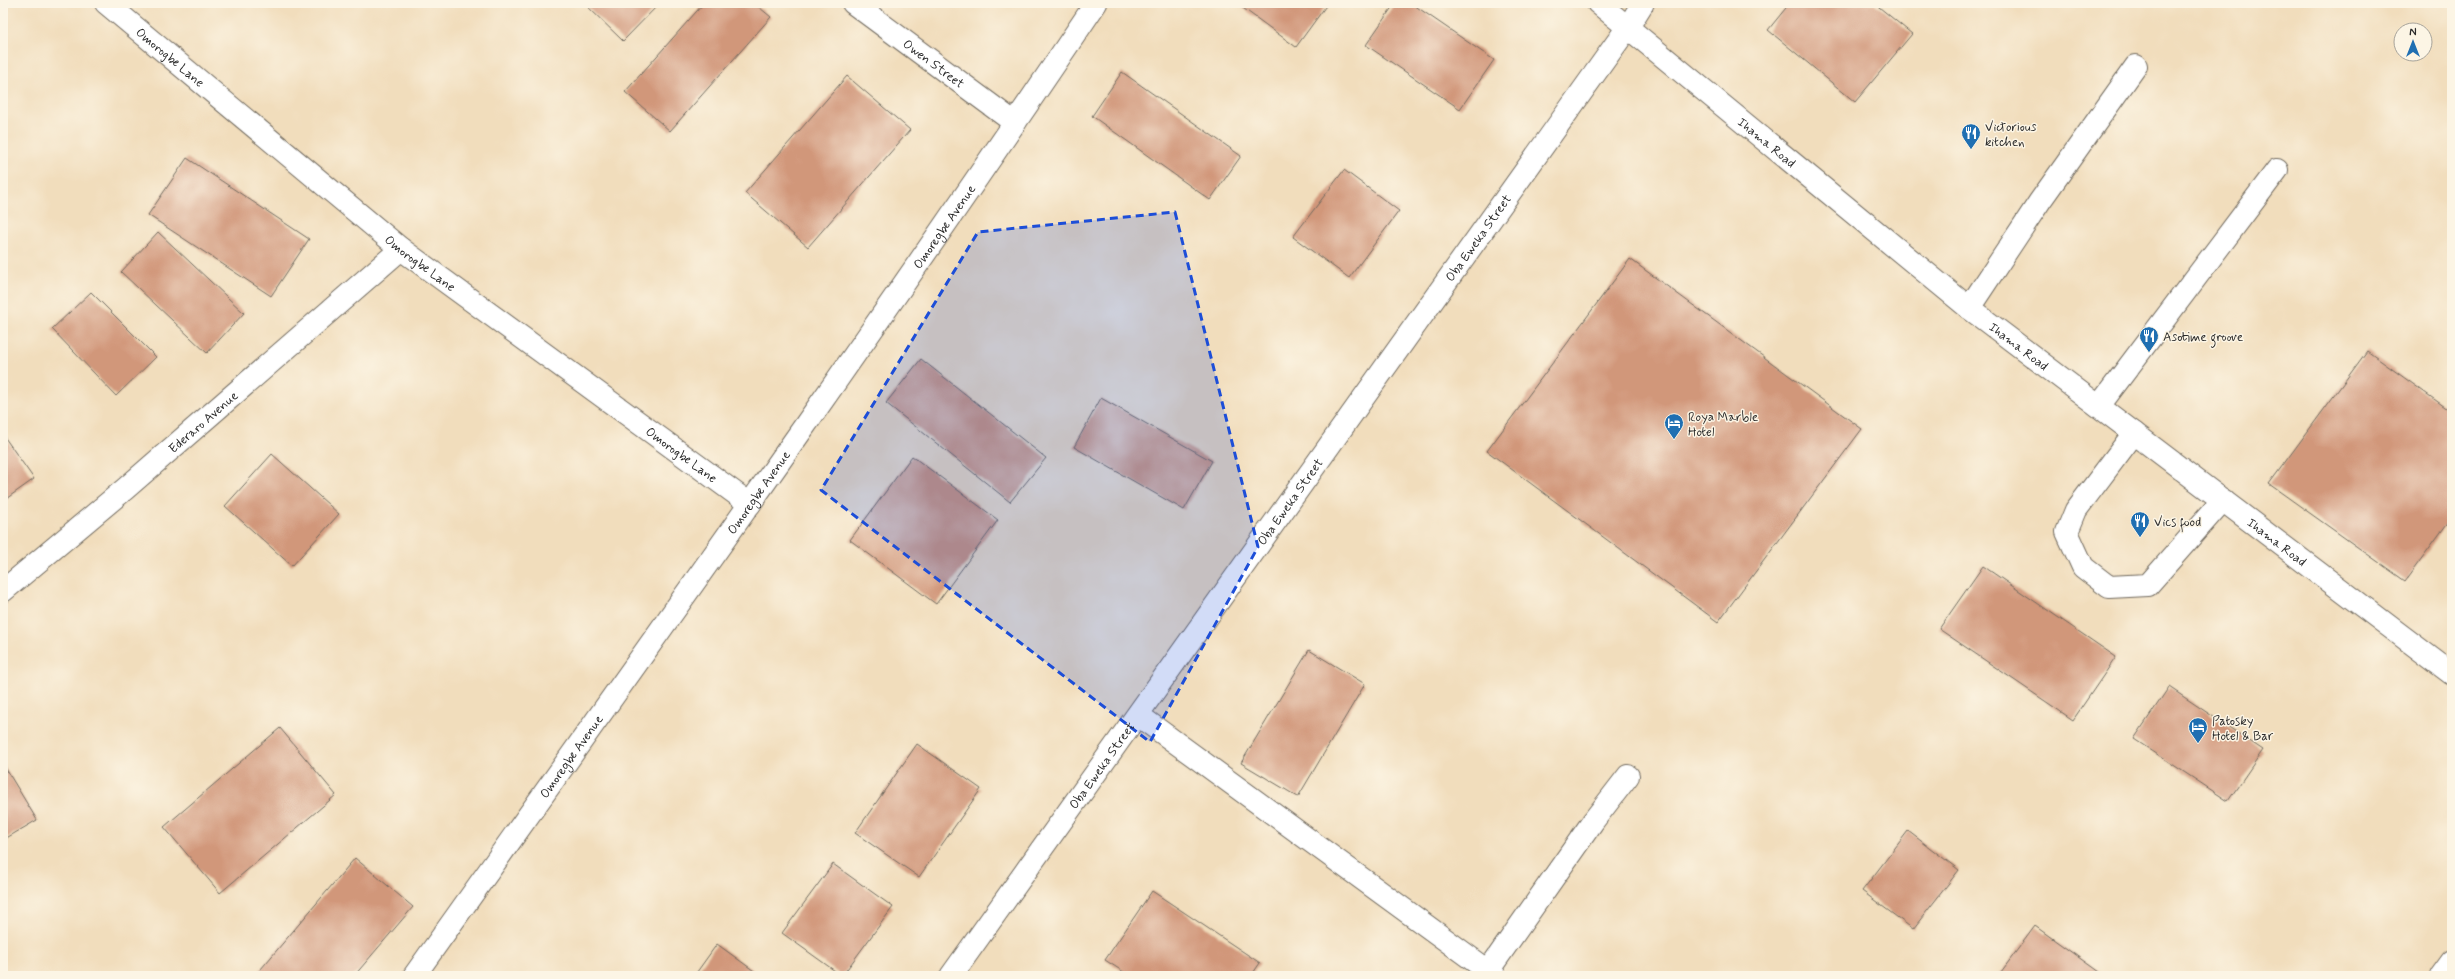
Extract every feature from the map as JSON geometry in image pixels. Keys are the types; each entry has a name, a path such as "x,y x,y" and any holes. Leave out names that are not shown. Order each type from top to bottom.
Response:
{"street":[{"name":"Omorogbe Lane","path":"106,3 400,249 750,504"},
{"name":"Owen Street","path":"854,3 1015,123"},
{"name":"Omoregbe Avenue","path":"414,976 750,504 1015,123 1096,3"},
{"name":"Ihama Road","path":"1598,3 1969,308 2452,674"},
{"name":"Oba Eweka Street","path":"951,976 1628,27 1643,3"},
{"path":"1969,308 2040,201 2136,66"},
{"path":"2099,406 2277,170"},
{"name":"Ederaro Avenue","path":"3,591 125,489 400,249"},
{"path":"2134,432 2076,510 2067,532 2083,567 2109,587 2148,585 2223,500"},
{"path":"1138,715 1492,974 1594,820 1628,776"},
{"path":"2441,976 2452,960"}],"highlighted area":[{"path":"1175,212 1258,547 1150,742 821,490 978,232"}],"building":[{"path":"584,3 660,3 623,41"},
{"path":"704,3 754,3 771,17 670,131 625,92"},
{"path":"1236,3 1328,3 1296,47"},
{"path":"1395,3 1411,3 1494,60 1460,109 1366,45"},
{"path":"1790,3 1874,3 1912,34 1855,102 1768,30"},
{"path":"1122,72 1241,156 1210,200 1092,116"},
{"path":"847,76 910,130 808,247 745,193"},
{"path":"187,158 309,239 271,296 148,215"},
{"path":"1344,170 1399,211 1349,278 1293,237"},
{"path":"158,232 244,313 207,353 121,272"},
{"name":"Roya Marble Hotel","path":"1630,259 1862,429 1718,622 1487,451"},
{"path":"91,292 156,357 116,396 52,329"},
{"path":"2367,351 2452,412 2452,517 2405,581 2269,484"},
{"path":"921,359 1046,458 1010,502 886,403"},
{"path":"1101,398 1212,461 1184,510 1074,447"},
{"path":"3,435 34,479 3,501"},
{"path":"272,454 339,514 292,566 225,506"},
{"path":"912,456 998,520 936,604 850,540"},
{"path":"1983,566 2116,657 2073,720 1939,629"},
{"path":"1309,650 1365,684 1298,797 1241,763"},
{"name":"Patosky Hotel & Bar","path":"2169,687 2263,750 2228,801 2134,739"},
{"path":"280,728 336,795 220,893 164,827"},
{"path":"917,744 981,789 919,877 855,833"},
{"path":"3,764 37,820 3,840"},
{"path":"1908,831 1959,870 1913,929 1862,891"},
{"path":"355,858 413,907 354,976 255,976"},
{"path":"833,864 893,907 842,976 782,933"},
{"path":"1152,891 1260,963 1251,976 1130,976 1105,960"},
{"path":"2035,926 2099,972 2096,976 1998,976"},
{"path":"717,944 761,976 694,976"}],"place":[{"name":"Victorious kitchen","path":"1971,150"},
{"name":"Asotime groove","path":"2149,353"},
{"name":"Roya Marble Hotel","path":"1674,440"},
{"name":"Vics food","path":"2140,538"},
{"name":"Patosky Hotel & Bar","path":"2198,744"}]}
